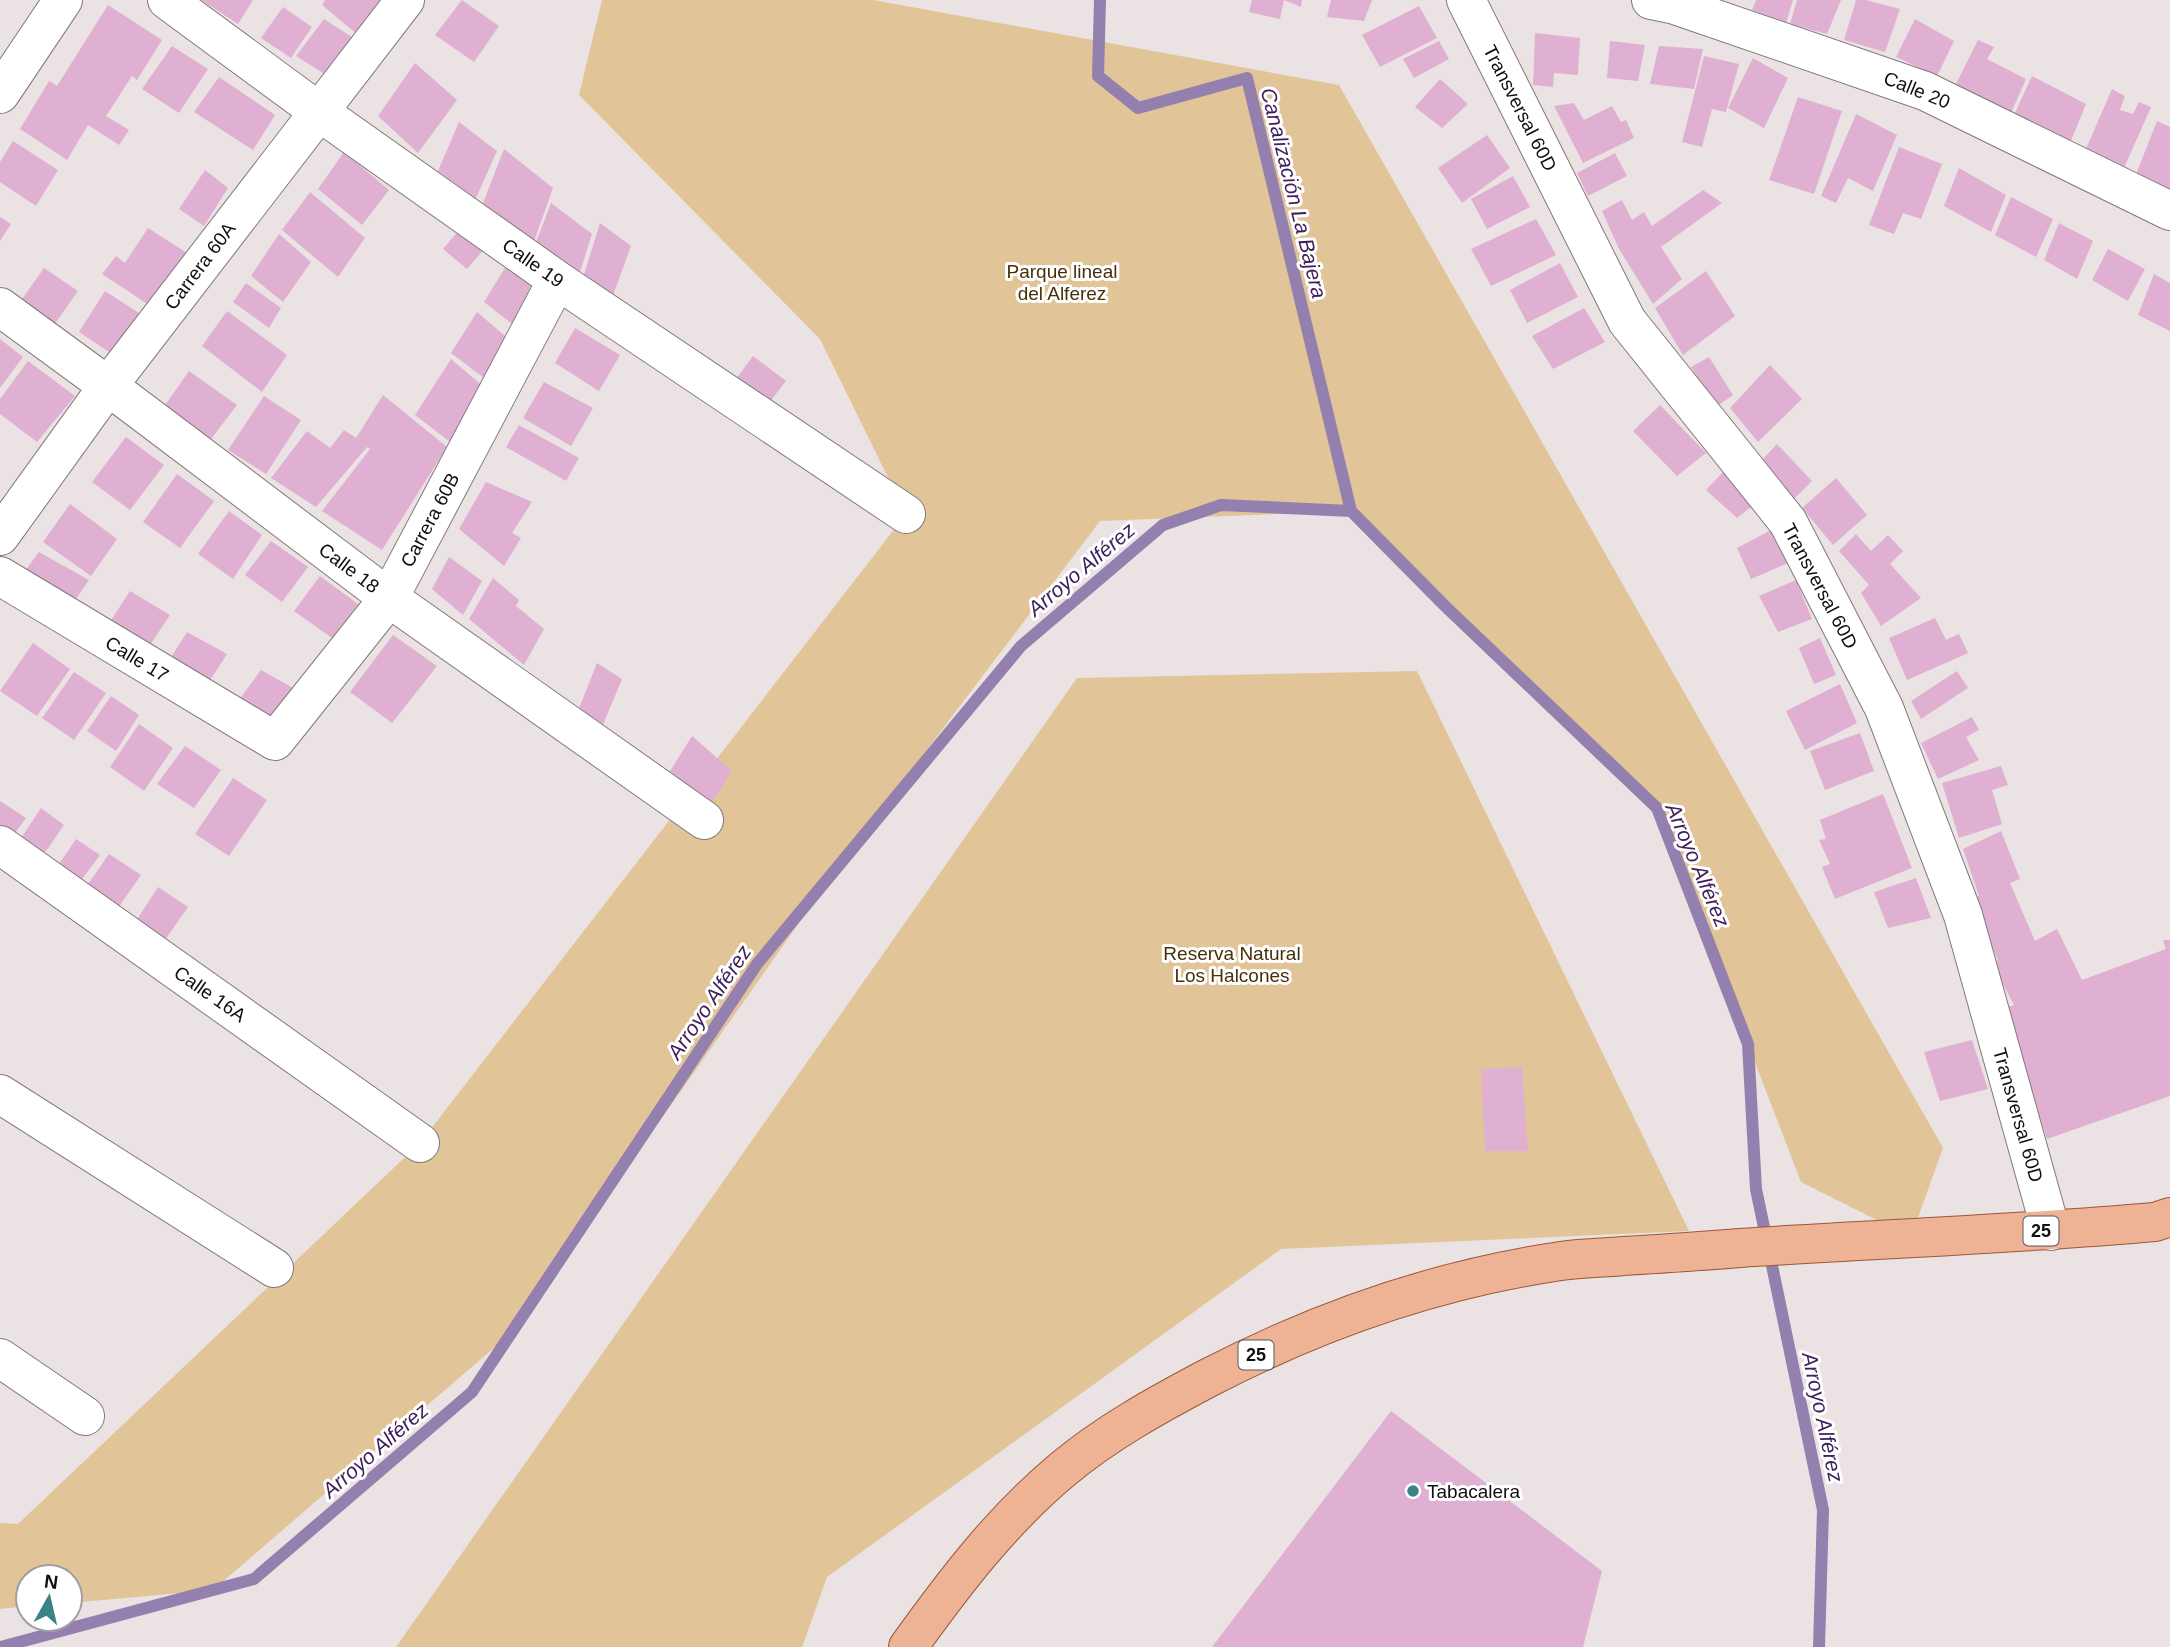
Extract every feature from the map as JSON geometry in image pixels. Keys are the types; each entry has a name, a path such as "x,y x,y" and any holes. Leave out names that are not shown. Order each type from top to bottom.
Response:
{"main road":[{"name":"25","path":"908,1647 961,1574 1009,1521 1062,1470 1115,1431 1237,1363 1308,1331 1387,1302 1467,1279 1563,1261 1912,1237 2051,1231 2155,1222 2170,1217"}],"street":[{"path":"0,94 63,0"},
{"name":"Calle 19","path":"167,0 318,111 557,280 906,514"},
{"name":"Carrera 60A","path":"0,536 108,386 405,0"},
{"name":"Transversal 60D","path":"1466,0 1627,321 1788,522 1884,708 1962,915 2051,1231"},
{"name":"Calle 20","path":"1668,2 1925,91 2170,211"},
{"name":"Carrera 60B","path":"275,741 388,598 557,280"},
{"name":"Calle 18","path":"0,307 388,598 704,820"},
{"name":"Calle 17","path":"0,576 275,741"},
{"name":"Calle 16A","path":"0,845 420,1143"},
{"path":"0,1094 274,1268"},
{"path":"0,1358 85,1416"}],"green space":[{"name":"Parque lineal del Alferez","path":"602,0 873,0 1339,85 1943,1148 1911,1237 1801,1182 1657,808 1351,511 1100,521 844,859 510,1334 213,1590 84,1602 84,1563 14,1563 14,1608 0,1609 0,1523 18,1524 420,1143 906,514 820,339 579,95"},
{"name":"Reserva Natural Los Halcones","path":"1417,671 1689,1231 1281,1249 827,1577 802,1647 396,1647 1077,678"}],"building":[{"path":"201,0 253,0 238,24"},
{"path":"325,0 382,0 358,35 322,5"},
{"path":"462,0 499,26 474,62 435,35"},
{"path":"1252,0 1284,0 1280,19 1249,12"},
{"path":"1284,0 1302,0 1301,7"},
{"path":"1331,0 1372,0 1364,21 1327,17"},
{"path":"1756,0 1793,0 1786,23 1752,10"},
{"path":"1797,0 1841,0 1827,34 1790,24"},
{"path":"1856,0 1900,9 1885,52 1844,40"},
{"path":"108,5 162,40 137,80 132,76 106,116 129,130 119,145 88,125 67,160 20,129 49,81 57,86"},
{"path":"1419,6 1437,38 1380,67 1362,35"},
{"path":"283,7 312,27 291,58 261,38"},
{"path":"324,19 355,39 326,75 296,56"},
{"path":"1915,19 1954,41 1937,76 1896,57"},
{"path":"1535,33 1580,38 1578,75 1554,73 1553,87 1533,85"},
{"path":"1978,40 1994,47 1987,59 2026,79 2011,113 1955,86"},
{"path":"1439,41 1449,59 1414,78 1403,59"},
{"path":"1610,41 1645,45 1638,81 1607,78"},
{"path":"172,46 208,69 179,113 142,89"},
{"path":"1659,46 1703,49 1694,89 1650,84"},
{"path":"1704,56 1739,64 1726,112 1712,109 1702,147 1682,142"},
{"path":"1753,58 1788,78 1764,128 1728,108"},
{"path":"415,63 457,100 418,153 378,116"},
{"path":"2032,76 2086,104 2070,143 2014,115"},
{"path":"219,77 275,115 253,150 194,112"},
{"path":"1440,79 1468,104 1442,128 1415,107"},
{"path":"2112,89 2125,96 2120,110 2133,114 2139,102 2151,107 2124,168 2085,151"},
{"path":"1798,97 1842,111 1814,194 1769,180"},
{"path":"1574,103 1584,120 1612,106 1621,122 1626,120 1634,138 1583,163 1554,106"},
{"path":"1856,114 1897,135 1873,191 1848,178 1836,203 1821,196"},
{"path":"2157,121 2170,127 2170,193 2135,177"},
{"path":"459,122 497,151 476,198 438,171"},
{"path":"1487,135 1510,168 1462,203 1438,168"},
{"path":"13,141 58,170 36,206 0,182 0,162"},
{"path":"1899,147 1942,164 1921,219 1903,213 1894,234 1869,225"},
{"path":"504,149 553,188 533,244 483,203"},
{"path":"344,152 389,190 362,225 318,189"},
{"path":"1615,153 1627,176 1588,196 1577,173"},
{"path":"1959,168 2006,195 1991,232 1944,206"},
{"path":"205,170 228,188 204,226 179,209"},
{"path":"1513,176 1530,207 1487,229 1471,199"},
{"path":"1703,190 1722,203 1661,247 1682,279 1653,304 1619,249 1602,211 1622,200 1632,220 1644,212 1652,226"},
{"path":"310,192 365,238 338,277 282,230"},
{"path":"2011,197 2053,219 2036,257 1995,235"},
{"path":"551,203 592,234 579,275 535,245"},
{"path":"0,217 11,224 0,241"},
{"path":"1536,219 1556,255 1491,286 1471,249"},
{"path":"600,223 631,246 611,301 583,278"},
{"path":"2059,223 2093,241 2077,279 2044,260"},
{"path":"148,228 187,253 152,307 102,274 116,256 125,263"},
{"path":"461,228 486,247 467,269 443,249"},
{"path":"279,234 311,262 283,302 251,276"},
{"path":"2108,249 2145,269 2128,301 2092,280"},
{"path":"508,263 542,295 520,330 484,302"},
{"path":"1560,263 1578,297 1527,323 1510,290"},
{"path":"44,268 78,291 54,325 20,302"},
{"path":"1706,271 1735,316 1683,355 1655,308"},
{"path":"2154,274 2170,283 2170,331 2138,315"},
{"path":"246,283 281,308 269,328 233,302"},
{"path":"105,291 145,317 118,358 79,332"},
{"path":"1584,308 1605,342 1553,369 1532,336"},
{"path":"227,311 287,355 262,392 202,346"},
{"path":"477,312 512,342 488,381 451,353"},
{"path":"575,328 620,355 599,391 555,363"},
{"path":"0,339 23,357 0,388"},
{"path":"753,356 786,381 765,408 733,383"},
{"path":"1709,357 1733,395 1716,407 1691,367"},
{"path":"451,359 484,387 450,442 415,415"},
{"path":"28,361 75,396 37,442 0,414 0,399"},
{"path":"1770,365 1802,399 1758,442 1730,408"},
{"path":"189,371 237,405 211,439 163,408"},
{"path":"544,382 593,408 571,446 523,418"},
{"path":"383,395 447,447 382,550 322,511 370,449 367,447 316,507 271,478 307,431 330,448 344,430 356,438"},
{"path":"264,396 301,420 266,474 228,450"},
{"path":"1660,405 1706,453 1677,476 1633,431"},
{"path":"519,425 579,458 566,481 506,447"},
{"path":"126,437 164,465 130,510 92,482"},
{"path":"1777,444 1812,481 1794,499 1761,461"},
{"path":"1724,471 1756,503 1737,518 1706,490"},
{"path":"177,474 214,501 180,548 143,522"},
{"path":"1836,478 1867,515 1833,545 1802,508"},
{"path":"486,482 532,502 512,533 521,538 504,566 459,529"},
{"path":"70,504 117,539 91,576 43,542"},
{"path":"229,511 262,535 233,579 198,554"},
{"path":"1773,529 1788,563 1751,579 1737,548"},
{"path":"1856,534 1871,551 1888,535 1903,551 1890,564 1921,598 1881,626 1861,593 1869,585 1839,551"},
{"path":"271,541 308,567 282,602 245,575"},
{"path":"39,552 89,580 72,605 22,575"},
{"path":"449,557 482,581 463,615 432,589"},
{"path":"320,576 358,604 332,638 294,611"},
{"path":"493,578 519,600 516,606 544,629 524,665 469,619"},
{"path":"1796,580 1812,619 1778,632 1759,596"},
{"path":"130,591 170,615 144,654 104,631"},
{"path":"1935,618 1946,640 1959,634 1968,653 1907,680 1889,638"},
{"path":"187,632 227,654 204,690 165,667"},
{"path":"393,635 437,666 392,723 350,692"},
{"path":"1820,638 1836,675 1814,684 1799,648"},
{"path":"33,643 70,669 37,716 0,691"},
{"path":"597,663 622,679 602,727 578,711"},
{"path":"261,670 300,692 273,730 234,707"},
{"path":"1957,671 1968,688 1921,719 1911,701"},
{"path":"74,672 106,693 74,740 42,718"},
{"path":"1840,684 1857,723 1805,750 1786,711"},
{"path":"111,696 139,715 116,751 87,731"},
{"path":"1972,717 1979,730 1966,737 1979,760 1938,779 1921,743"},
{"path":"139,724 173,748 144,791 110,767"},
{"path":"1860,733 1874,771 1825,790 1810,751"},
{"path":"692,736 732,771 710,805 670,771"},
{"path":"185,746 221,770 194,808 157,784"},
{"path":"2001,766 2008,785 1992,790 2002,824 1959,838 1942,783"},
{"path":"233,778 267,800 229,856 195,834"},
{"path":"1883,794 1912,868 1835,899 1822,867 1830,864 1819,840 1826,839 1820,820"},
{"path":"0,801 26,818 12,837 0,829"},
{"path":"41,808 64,825 42,857 19,841"},
{"path":"2001,831 2020,879 2010,883 2035,941 2057,929 2082,980 2166,949 2163,940 2170,940 2170,1096 2047,1139 2003,1008 2014,1005 1992,963 1998,960 1970,900 1979,896 1963,849"},
{"path":"76,839 100,855 80,882 57,867"},
{"path":"109,854 141,875 118,908 86,887"},
{"path":"1916,878 1931,918 1888,928 1874,892"},
{"path":"158,887 188,907 165,940 136,921"},
{"path":"1972,1040 1988,1089 1940,1101 1924,1052"},
{"path":"1522,1067 1528,1151 1485,1151 1481,1069"},
{"name":"Tabacalera","path":"1391,1411 1602,1571 1583,1647 1212,1647"}],"waterway":[{"name":"Canalización La Bajera","path":"1100,0 1098,76 1138,108 1247,78 1351,511"},
{"name":"Arroyo Alférez","path":"1,1647 254,1579 472,1392 757,964 1021,646 1163,525 1221,505 1351,511 1446,607 1657,808 1748,1044 1756,1189 1823,1510 1819,1647"}],"place":[{"name":"Tabacalera","path":"1413,1491"}]}
